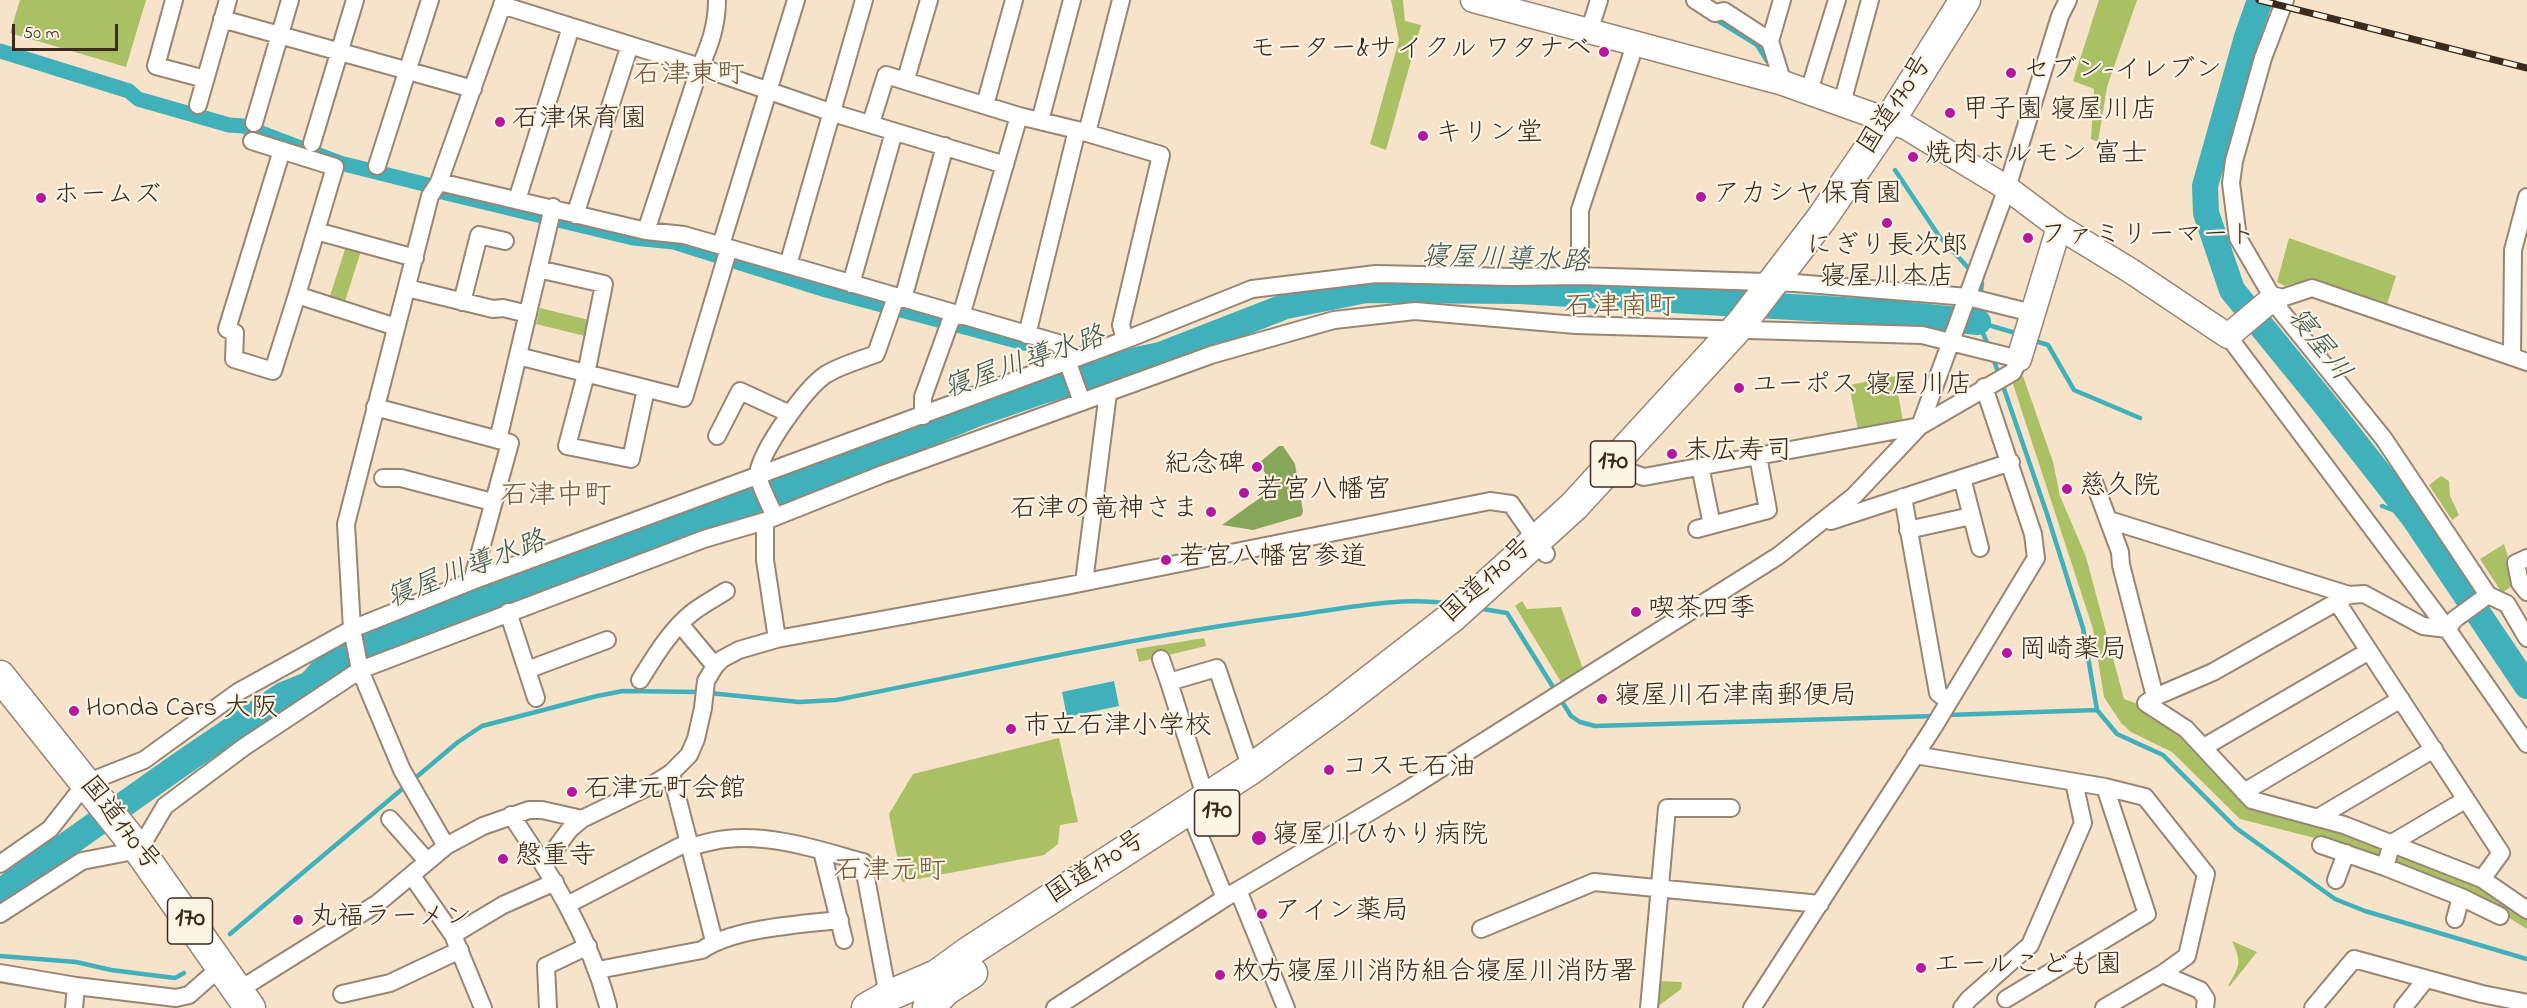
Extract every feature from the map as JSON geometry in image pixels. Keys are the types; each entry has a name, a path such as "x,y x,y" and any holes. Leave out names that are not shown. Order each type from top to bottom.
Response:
{"highway":[{"name":"国道170号","path":"1897,123 1965,0"},
{"name":"国道170号","path":"928,1008 946,990 1250,792 1372,703 1541,547 1574,506 1621,469 1782,286 1897,123 1950,60 1985,0"},
{"name":"国道170号","path":"877,1002 937,975 970,951 1206,799 1476,607"},
{"name":"国道170号","path":"0,676 133,843 237,988"}],"street":[{"path":"174,0 156,66 205,79"},
{"path":"198,105 228,0"},
{"path":"254,123 290,0"},
{"path":"312,143 355,0"},
{"path":"377,166 430,0"},
{"path":"646,231 700,67 710,44 717,17 717,0"},
{"path":"518,356 684,399 796,0"},
{"path":"788,265 864,0"},
{"path":"906,79 929,0"},
{"path":"985,105 1014,0"},
{"path":"1040,121 1072,0"},
{"path":"1027,334 1082,131 1121,0"},
{"path":"1473,0 1783,83 1897,123 2007,188 2059,227 2232,334 2451,624 2527,744"},
{"path":"1589,32 1599,0"},
{"path":"1695,0 1715,12 1723,5 1770,41"},
{"path":"1782,0 1770,41 1783,83"},
{"path":"1809,91 1837,0"},
{"path":"1842,103 1870,0"},
{"path":"1920,426 1955,339 2068,0"},
{"path":"2285,0 2238,144 2231,183 2238,238 2271,302 2280,310 2384,439 2485,598 2507,604 2527,615"},
{"path":"446,846 409,782 359,667 352,632 346,524 434,189 503,3 833,113 1005,165"},
{"path":"222,19 408,69 473,89"},
{"path":"517,200 571,27"},
{"path":"575,215 630,45"},
{"path":"1580,276 1580,210 1635,45"},
{"path":"871,123 886,75 906,79 1019,116 1082,131 1161,155 1121,325 1125,340"},
{"path":"923,416 923,397 953,319 1005,165 1019,116"},
{"path":"851,284 894,132"},
{"path":"252,141 282,150 335,167 273,371 234,359 236,333 227,329 282,150"},
{"path":"777,639 765,560 771,516 759,479 764,454 790,414 808,391 825,375 876,354 896,303 945,146"},
{"path":"434,189 517,200 646,231 684,235 725,253 788,265 851,284 896,303 953,319 1027,334 1058,343 1082,400"},
{"path":"2232,334 2271,302 2312,288 2519,360 2513,250 2527,197"},
{"path":"498,440 553,207"},
{"path":"1055,1008 1232,894 1402,793 1778,556 1821,524 1854,496 1920,426 1987,386 2013,361 2031,316 2059,227"},
{"path":"316,231 415,258"},
{"path":"462,302 479,235 505,241"},
{"path":"538,269 604,284 567,446 631,459 646,389"},
{"path":"0,864 50,829 90,788 144,760 238,692 352,632 472,581 759,479 1068,363 1252,289 1376,274 1580,276 1968,296 2031,316"},
{"path":"407,288 493,309 502,308 528,314"},
{"path":"297,295 396,327"},
{"path":"0,914 82,861 133,843 165,806 244,747 359,667 1082,400 1108,393 1211,355 1334,320 1416,311 1576,325 1748,327 1922,334 1955,339 2013,361"},
{"path":"1752,1008 1933,728 2036,558 2033,534 1987,386"},
{"path":"717,436 740,391 790,414"},
{"path":"1084,582 1108,393"},
{"path":"375,407 510,443 472,581"},
{"path":"1621,469 1644,477 1920,426"},
{"path":"1700,466 1704,527 1768,510 1758,456"},
{"path":"1821,524 2011,462"},
{"path":"383,478 401,478 492,502"},
{"path":"1962,478 1980,548"},
{"path":"2094,482 2120,552 2121,565 2156,697"},
{"path":"1903,497 1938,693 1947,703"},
{"path":"544,864 570,829 582,819 652,785 671,773 689,755 696,739 705,693 715,666 722,659 739,650 777,639 1084,582 1490,501 1510,504 1541,547"},
{"path":"1908,530 1971,516"},
{"path":"2109,520 2343,599 2369,651 2464,800 2501,853 2482,879"},
{"path":"2527,558 2516,563 2520,583 2527,592"},
{"path":"640,680 658,651 680,624 693,612 726,591"},
{"path":"2485,598 2451,624 2423,626 2364,594 2343,599 2213,672 2146,703 2186,729 2252,800 2319,818 2392,843 2482,879 2527,910"},
{"path":"2507,604 2527,638"},
{"path":"508,612 536,698"},
{"path":"680,624 715,666"},
{"path":"527,670 607,640"},
{"path":"2204,747 2369,651"},
{"path":"1161,659 1206,799"},
{"path":"1169,682 1217,668 1251,769"},
{"path":"2244,792 2401,699"},
{"path":"2319,818 2434,750"},
{"path":"1915,755 2105,787 2145,797 2206,873 2187,956 2162,974 2104,1008"},
{"path":"671,773 714,941"},
{"path":"1962,1008 1969,999 2030,945 2083,823 2074,782"},
{"path":"1993,979 2009,1003 2147,914 2105,787"},
{"path":"2385,867 2392,843 2464,800"},
{"path":"1649,1008 1667,808 1731,808"},
{"path":"0,973 162,1002 189,994 237,988 378,903 446,846 483,826 511,815 542,810 582,819"},
{"path":"511,815 555,882 588,946 598,970 608,1006"},
{"path":"390,819 427,861"},
{"path":"1196,827 1232,894 1286,1008"},
{"path":"567,905 689,845 725,839 760,839 822,850 863,862 877,1002"},
{"path":"2321,845 2462,897 2500,916"},
{"path":"822,850 844,940"},
{"path":"2336,880 2346,853"},
{"path":"412,876 456,943 483,1008"},
{"path":"342,994 390,983 456,943 503,905 555,882"},
{"path":"1481,929 1594,882 1820,904"},
{"path":"2454,919 2462,897"},
{"path":"598,970 702,950 714,941 771,928 840,920"},
{"path":"548,1008 546,966 588,946"},
{"path":"2313,1008 2354,959 2426,979 2497,1003 2527,1003"},
{"path":"2162,974 2200,990 2206,999 2205,1008"},
{"path":"2403,1008 2426,979"},
{"path":"74,1008 76,986"}],"green space":[{"path":"20,0 146,0 126,67 10,33"},
{"path":"1391,0 1403,0 1405,21 1421,25 1386,150 1370,144 1399,40"},
{"path":"2099,0 2137,0 2107,87 2098,142 2091,139 2094,89 2073,81"},
{"path":"2289,238 2396,276 2386,307 2312,279 2285,286 2277,282"},
{"path":"347,243 362,248 345,301 330,296"},
{"path":"540,308 593,321 589,337 536,324"},
{"path":"1895,376 1903,422 1858,430 1849,385"},
{"path":"2023,376 2053,462 2060,496 2086,557 2124,699 2177,728 2238,792 2342,828 2451,870 2527,912 2527,929 2503,914 2319,839 2240,819 2172,752 2131,732 2121,723 2104,697 2093,629 2012,381"},
{"path":"1279,446 1283,446 1295,464 1303,512 1301,516 1253,530 1222,525 1274,488 1259,463"},
{"path":"2441,476 2449,481 2450,496 2459,515 2452,520 2429,485"},
{"path":"2504,544 2516,583 2502,593 2480,559"},
{"path":"1522,601 1527,609 1561,607 1583,669 1561,682 1515,606"},
{"path":"1204,638 1206,646 1139,662 1136,649"},
{"path":"1059,738 1078,822 1060,825 1058,844 1044,855 902,882 889,814 913,774"},
{"path":"2232,941 2257,952 2228,986 2238,964"},
{"path":"1658,981 1682,982 1681,989 1657,1007"}],"water":[{"path":"1114,681 1119,706 1067,717 1062,692"}],"waterway":[{"name":"寝屋川","path":"2260,0 2247,37 2205,186 2206,213 2232,290 2414,518 2527,686"},
{"path":"1715,19 1757,45 1767,61"},
{"path":"0,51 129,91 138,99 229,125 243,126 340,163 428,185 442,192 633,238 674,242 826,290 1043,348"},
{"path":"1895,170 1939,236 1973,273"},
{"path":"1979,279 1982,283 1981,291"},
{"name":"寝屋川導水路","path":"0,892 283,695 310,684 329,663 390,635 886,451 976,414 1132,361 1160,355 1286,306 1366,290 1520,291 1877,312 1978,322"},
{"path":"1980,308 1978,322 1989,347"},
{"name":"寝屋川導水路","path":"1978,322 2019,334"},
{"name":"寝屋川導水路","path":"2032,340 2048,345 2074,390 2140,418"},
{"path":"1993,358 1999,375"},
{"path":"2002,383 2083,628 2097,710 2117,734 2163,755 2236,828 2335,899 2365,911 2527,959"},
{"name":"寝屋川導水路","path":"2382,506 2414,518"},
{"path":"709,693 799,702 836,700 1181,632 1393,602 1451,604"},
{"path":"1477,608 1507,613 1571,716 1580,722 1595,726 1936,716"},
{"path":"230,934 458,742 482,726 623,691 701,692"},
{"path":"1947,715 2097,710"},
{"path":"0,956 76,962 111,970 175,978 184,973"}],"railway":[{"path":"2259,0 2527,68"}],"place":[{"name":"モーター&サイクル ワタナベ","path":"1604,52"},
{"name":"セブン-イレブン","path":"2011,73"},
{"name":"甲子園 寝屋川店","path":"1950,113"},
{"name":"石津保育園","path":"500,122"},
{"name":"キリン堂","path":"1423,136"},
{"name":"焼肉ホルモン 富士","path":"1913,157"},
{"name":"アカシヤ保育園","path":"1701,197"},
{"name":"ホームズ","path":"41,198"},
{"name":"にぎり長次郎 寝屋川本店","path":"1887,223"},
{"name":"ファミリーマート","path":"2028,238"},
{"name":"ユーポス 寝屋川店","path":"1739,388"},
{"name":"末広寿司","path":"1672,454"},
{"name":"紀念碑","path":"1257,467"},
{"name":"慈久院","path":"2067,489"},
{"name":"若宮八幡宮","path":"1244,493"},
{"name":"石津の竜神さま","path":"1211,512"},
{"name":"若宮八幡宮参道","path":"1166,560"},
{"name":"喫茶四季","path":"1636,612"},
{"name":"岡崎薬局","path":"2007,653"},
{"name":"寝屋川石津南郵便局","path":"1602,699"},
{"name":"Honda Cars 大阪","path":"74,711"},
{"name":"市立石津小学校","path":"1011,729"},
{"name":"コスモ石油","path":"1329,770"},
{"name":"石津元町会館","path":"572,792"},
{"name":"寝屋川ひかり病院","path":"1259,838"},
{"name":"慇重寺","path":"503,859"},
{"name":"アイン薬局","path":"1262,914"},
{"name":"丸福ラーメン","path":"298,920"},
{"name":"エールこども園","path":"1921,968"},
{"name":"枚方寝屋川消防組合寝屋川消防署","path":"1220,975"}],"district":[{"name":"石津東町","path":"689,77"},
{"name":"石津南町","path":"1620,309"},
{"name":"石津中町","path":"556,498"},
{"name":"石津元町","path":"890,873"}]}
